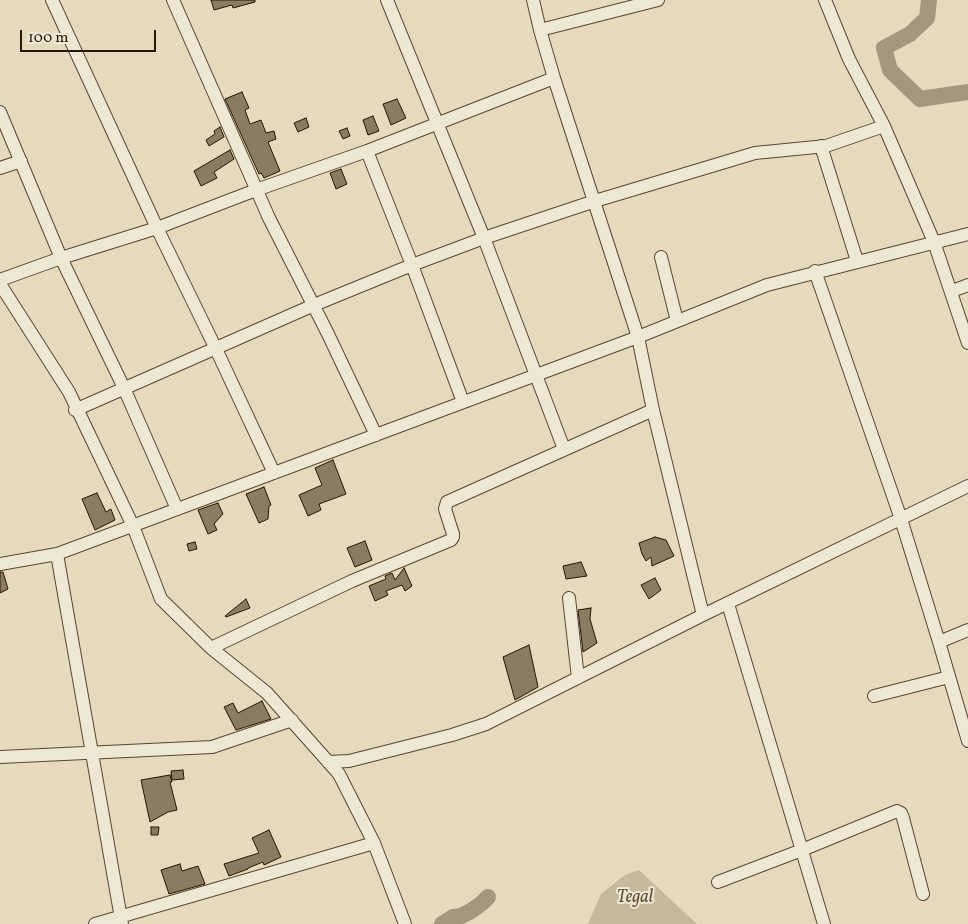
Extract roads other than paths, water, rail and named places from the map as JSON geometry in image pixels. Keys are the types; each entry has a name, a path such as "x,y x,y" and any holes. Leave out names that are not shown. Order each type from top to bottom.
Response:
{"street":[{"path":"52,0 157,228 274,473"},
{"path":"173,0 269,218 314,305 376,435"},
{"path":"387,0 484,238 564,450"},
{"path":"533,0 554,78 638,337 703,615"},
{"path":"540,30 658,0"},
{"path":"825,0 849,59 884,126 934,242 968,343"},
{"path":"405,924 374,843 339,774 292,720 259,686 211,648 162,599 132,526 76,410 54,367 0,282 61,258 157,228 256,190 367,151 554,78"},
{"path":"0,112 61,258 124,388 177,509"},
{"path":"76,410 314,305 484,238 595,201 755,154 831,144 884,126"},
{"path":"821,146 858,261"},
{"path":"367,151 463,402"},
{"path":"0,168 21,161"},
{"path":"0,564 57,554 638,337 756,288 815,271 968,234"},
{"path":"661,257 677,321"},
{"path":"815,271 901,519 968,741"},
{"path":"952,291 968,285"},
{"path":"211,648 352,581 451,540 453,534 445,509 447,502 654,410"},
{"path":"328,762 349,761 452,735 486,724 703,615 968,486"},
{"path":"57,554 122,921"},
{"path":"569,598 578,678"},
{"path":"728,604 824,924"},
{"path":"939,642 968,630"},
{"path":"874,696 950,677"},
{"path":"0,757 212,747 292,720"},
{"path":"718,882 897,811 901,813 903,818 923,894"},
{"path":"95,924 122,921 374,843"}],"waterway":[{"path":"929,0 927,18 910,34 884,48 890,70 920,99 968,92"},
{"path":"442,924 453,917 461,916 471,911 488,897"}],"park label":[{"name":"Tegal","path":"635,899"}]}
